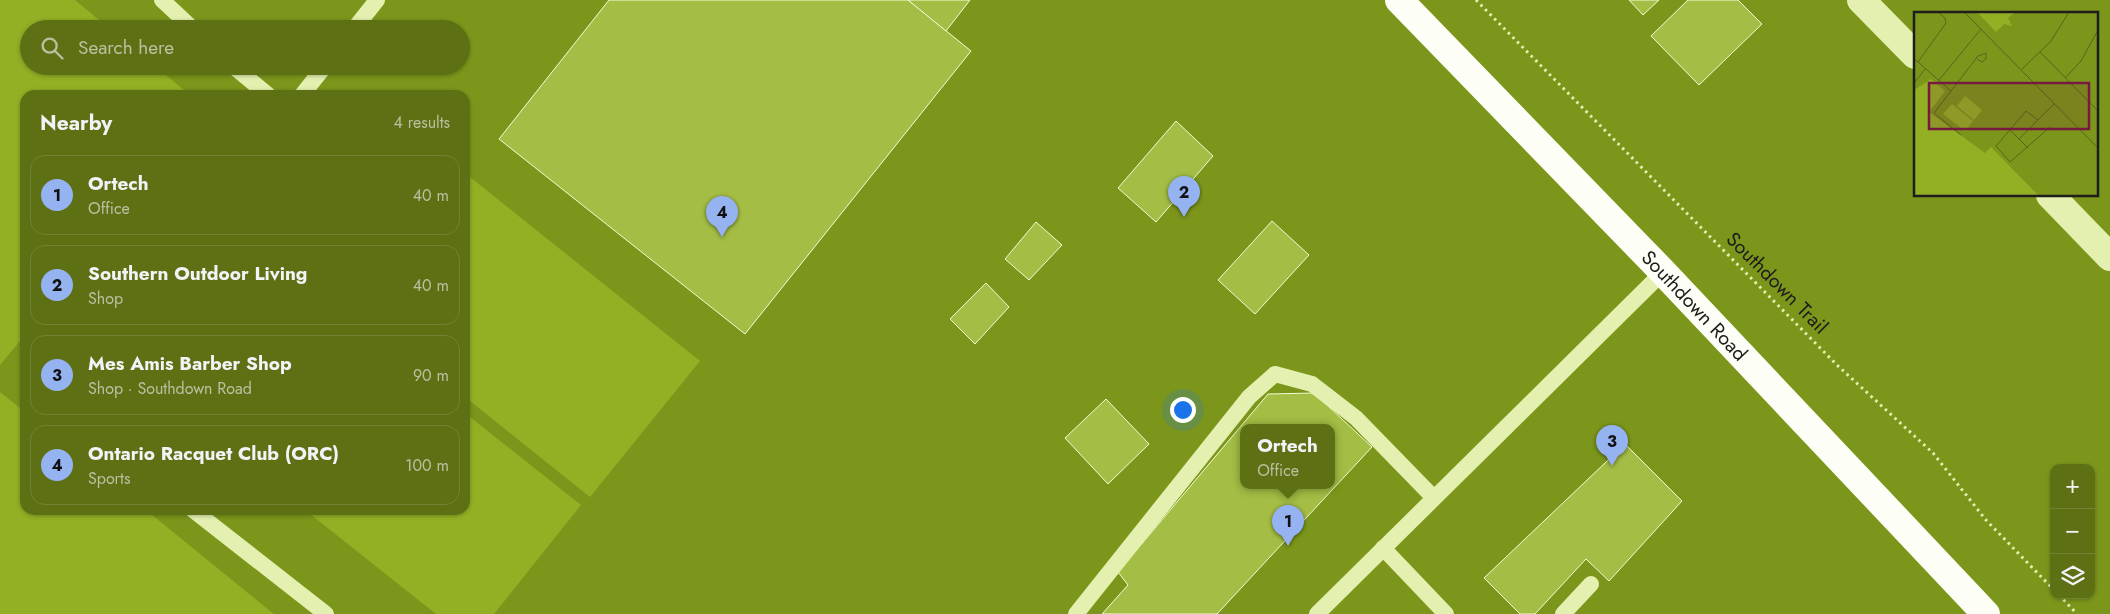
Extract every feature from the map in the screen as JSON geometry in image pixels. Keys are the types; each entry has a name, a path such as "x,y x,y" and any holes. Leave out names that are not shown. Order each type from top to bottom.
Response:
{"main road":[{"name":"Southdown Road","path":"1399,0 1664,272 1986,614"}],"street":[{"path":"1862,0 1914,54"},
{"path":"2051,196 2110,257"}],"lane":[{"path":"162,0 183,20"},
{"path":"361,20 377,0"},
{"path":"244,75 262,90"},
{"path":"306,90 317,75"},
{"path":"1317,614 1664,272"},
{"path":"1076,614 1249,397 1275,374 1312,384 1356,418 1434,498"},
{"path":"199,515 326,614"},
{"path":"1383,548 1446,614"},
{"path":"1563,614 1591,584"}],"path":[{"name":"Southdown Trail","path":"1476,0 1837,365 1933,453 1986,520 2050,586"},
{"path":"2063,599 2077,614"}],"green space":[{"path":"0,0 75,0 99,20 20,20 20,75 166,75 184,90 20,90 20,341 0,365"},
{"path":"470,177 700,361 590,497 470,401"},
{"path":"0,392 20,408 20,515 152,515 274,614 0,614"},
{"path":"470,417 581,505 494,614 436,614 311,515 470,515"}],"building":[{"path":"609,0 908,0 971,51 745,334 499,139"},
{"path":"908,0 970,0 946,31"},
{"path":"1629,0 1659,0 1643,15"},
{"path":"1688,0 1738,0 1762,24 1699,85 1651,36"},
{"path":"1176,121 1213,156 1156,222 1118,188"},
{"path":"1272,221 1309,255 1255,314 1218,280"},
{"path":"1036,222 1062,245 1029,280 1005,259"},
{"path":"986,283 1009,307 975,344 950,319"},
{"path":"1314,393 1372,447 1335,487 1335,424 1243,424 1268,394"},
{"path":"1106,399 1149,444 1108,484 1065,438"},
{"path":"1240,427 1240,489 1333,489 1217,614 1102,614 1128,585 1118,572"},
{"path":"1625,444 1682,501 1609,581 1586,559 1535,614 1520,614 1484,578"}],"place":[{"name":"Southern Outdoor Living","path":"1184,217"},
{"name":"Ontario Racquet Club (ORC)","path":"722,237"},
{"name":"Mes Amis Barber Shop","path":"1612,466"},
{"name":"Ortech","path":"1288,546"}]}
